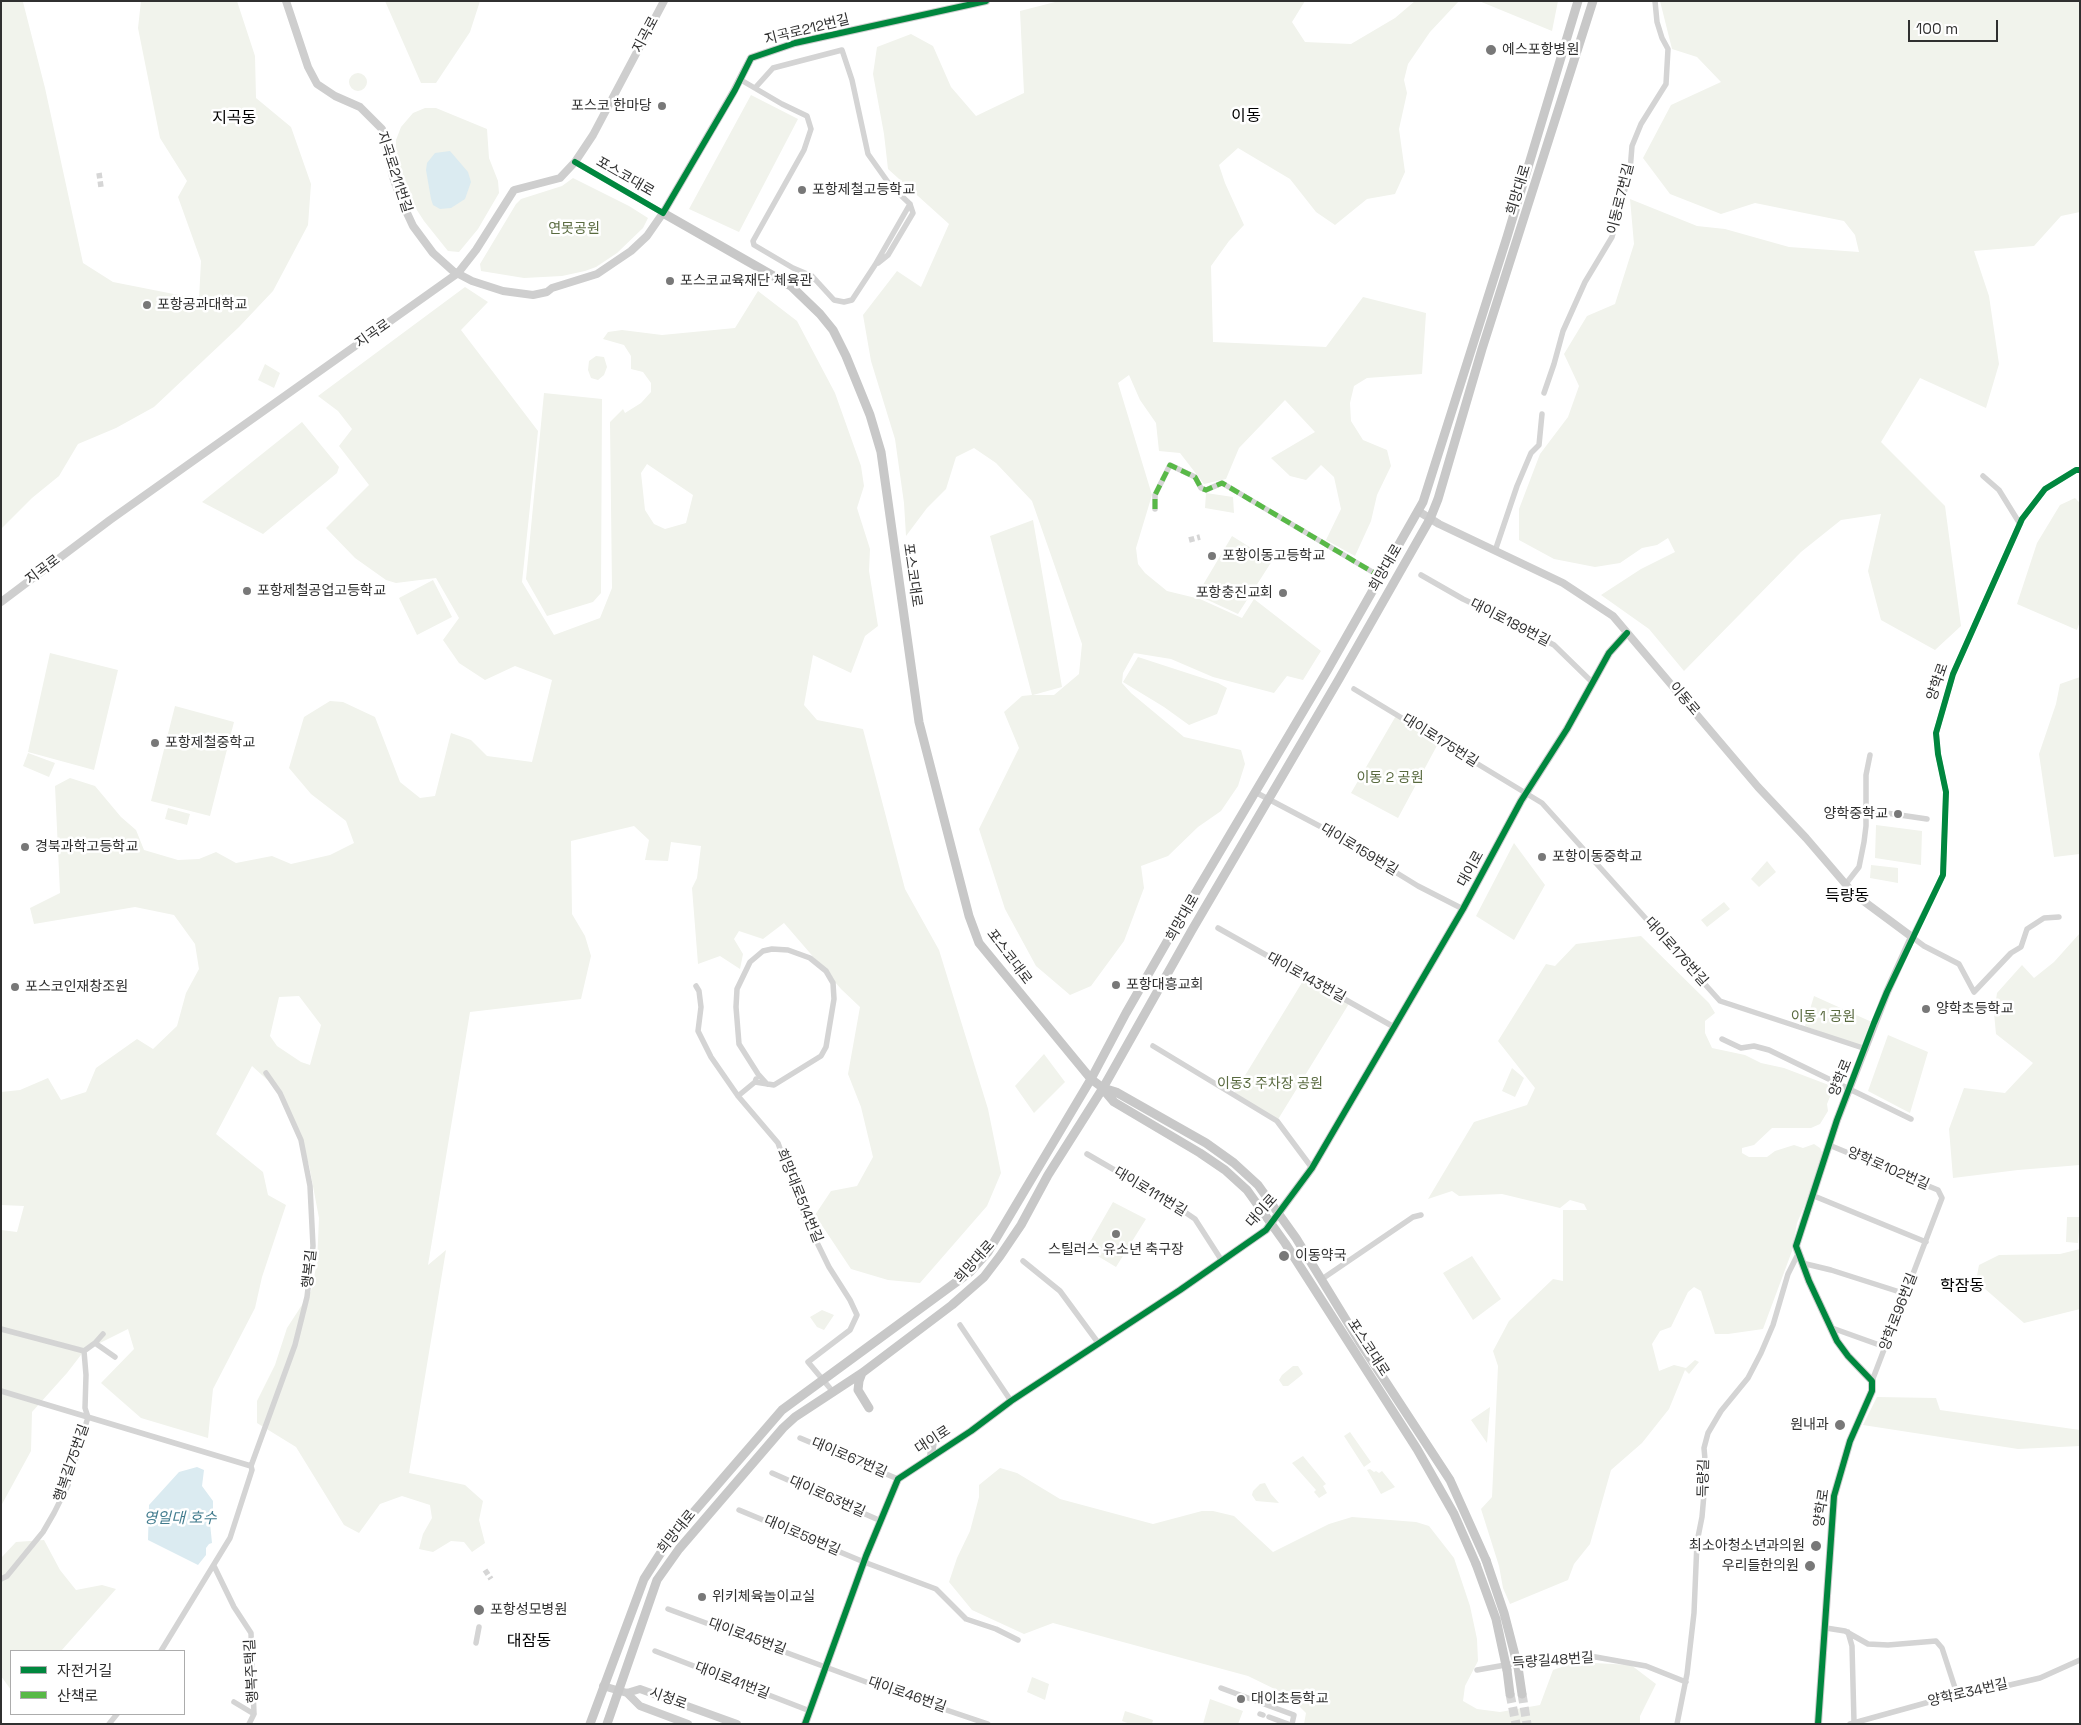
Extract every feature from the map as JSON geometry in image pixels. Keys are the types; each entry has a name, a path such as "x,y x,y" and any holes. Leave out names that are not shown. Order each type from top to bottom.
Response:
{"main road":[{"name":"희망대로","path":"590,1724 644,1579 667,1543 774,1418 793,1401 970,1272 996,1240 1091,1080 1135,996 1327,672 1423,502 1504,246 1578,1"},
{"name":"희망대로","path":"607,1724 623,1692 657,1580 665,1568 783,1428 810,1407 862,1373 952,1305 984,1276 1011,1241 1048,1175 1103,1088 1187,938 1430,519 1593,1"},
{"name":"포스코대로","path":"663,213 786,282 820,314 833,330 843,350 870,415 881,452 919,722 973,928 985,950 1091,1080 1103,1088 1116,1092 1224,1155 1250,1176 1280,1213 1450,1480 1486,1560 1504,1613 1518,1668 1522,1694"},
{"path":"1272,763 1285,771"},
{"path":"1234,830 1246,837"},
{"name":"포스코대로","path":"1103,1088 1114,1102 1225,1170 1247,1190 1271,1224 1441,1488 1476,1564 1496,1619 1510,1694"},
{"path":"1334,1320 1339,1319 1343,1314"},
{"path":"862,1373 858,1380 859,1393 869,1408"}],"street":[{"name":"지곡로211번길","path":"286,1 308,67 317,84 335,96 360,107 382,129 392,177 410,221 440,260 458,273"},
{"name":"지곡로","path":"1,602 110,520 458,273 476,250 514,190 560,178 575,162 593,135 664,1"},
{"name":"지곡로212번길","path":"458,273 480,284 520,294 540,294 552,288 597,274 647,236 663,213 741,80 750,58 796,43 986,1"},
{"name":"이동로7번길","path":"1544,393 1570,314 1585,282 1612,237 1630,171 1632,146 1641,124 1666,84 1668,49 1657,22 1655,1"},
{"path":"741,80 782,104 807,116 811,129 804,150 753,241 754,246 812,276 834,300 844,302 852,300 875,265 910,204 890,185 868,154 852,80 842,50 773,68 755,88"},
{"name":"포스코대로","path":"575,162 663,213"},
{"path":"1495,551 1517,486 1531,452 1539,445 1542,414"},
{"name":"희망대로","path":"1155,509 1155,495 1170,465 1195,477 1197,485 1206,490 1222,483 1381,577"},
{"name":"양학로","path":"1798,1254 1796,1246 1814,1196 1829,1144 1849,1090 1887,992 1912,936 1943,875 1947,805 1936,733 1953,674 2020,524 2032,504 2045,488 2076,470 2080,470"},
{"path":"1983,476 1999,490 2020,524"},
{"name":"이동로","path":"1418,512 1563,583 1585,596 1612,616 1758,787 1806,838 1845,885 1854,894 1912,936"},
{"name":"대이로189번길","path":"1420,575 1463,600 1507,620 1554,645 1592,682"},
{"name":"대이로","path":"898,1479 971,1431 1011,1400 1099,1344 1262,1234 1271,1224 1312,1168 1462,909 1526,793 1567,728 1612,648 1627,633"},
{"name":"대이로175번길","path":"1354,689 1526,793"},
{"path":"1845,885 1859,867 1866,826 1866,775 1870,755"},
{"name":"대이로159번길","path":"1255,792 1327,830 1418,886 1462,909"},
{"name":"대이로176번길","path":"1526,793 1542,803 1720,1001 1866,1049"},
{"path":"1866,810 1927,819"},
{"path":"1912,936 1924,946 1959,964 1974,992 2011,953 2021,947 2026,930 2044,918 2059,917"},
{"name":"대이로143번길","path":"1218,928 1394,1027"},
{"path":"755,1082 767,1084 774,1085 820,1056 826,1047 834,999 833,983 826,971 810,958 788,950 772,949 763,951 750,962 737,989 737,1035 739,1044 758,1074 767,1084"},
{"name":"희망대로514번길","path":"696,986 699,991 701,1007 698,1031 711,1057 738,1096 778,1143 805,1218 829,1267 850,1300 857,1315 850,1330 808,1362 834,1392"},
{"path":"1722,1039 1741,1048 1754,1046 1769,1050 1911,1119"},
{"path":"1153,1046 1277,1121 1312,1168"},
{"name":"행복길","path":"163,1650 232,1533 252,1470 251,1466 295,1345 307,1297 313,1246 310,1186 301,1140 280,1094 266,1072"},
{"path":"738,1096 755,1082 758,1074"},
{"name":"양학로102번길","path":"1829,1144 1938,1190 1942,1198"},
{"name":"대이로111번길","path":"1087,1154 1173,1204 1194,1219 1222,1261"},
{"path":"1814,1196 1926,1242"},
{"name":"양학로96번길","path":"1872,1381 1942,1198"},
{"path":"1322,1279 1413,1217 1421,1214"},
{"path":"1798,1254 1837,1341 1848,1356 1872,1381"},
{"name":"득량길","path":"1677,1724 1686,1682 1694,1613 1697,1542 1702,1517 1706,1471 1704,1448 1708,1433 1721,1411 1748,1378 1761,1353 1773,1325 1788,1274 1798,1254"},
{"path":"1023,1261 1060,1291 1099,1344"},
{"path":"1802,1264 1831,1270 1906,1294"},
{"path":"960,1325 1011,1400"},
{"path":"1832,1328 1885,1347"},
{"path":"1,1329 84,1351"},
{"path":"84,1351 103,1334"},
{"path":"95,1343 115,1357"},
{"path":"84,1351 86,1375 85,1408 88,1418"},
{"name":"양학로","path":"1818,1724 1834,1496 1850,1441 1872,1391 1872,1381"},
{"path":"1,1390 251,1466"},
{"name":"행복길75번길","path":"1,1579 7,1576 26,1554 54,1514 72,1473 88,1418"},
{"path":"931,1456 934,1434"},
{"name":"대이로67번길","path":"800,1438 898,1479"},
{"name":"대이로63번길","path":"772,1473 881,1521"},
{"path":"805,1724 864,1562 898,1479"},
{"name":"대이로59번길","path":"739,1510 864,1562 936,1589 966,1619 996,1629 1018,1640"},
{"name":"행복주택길","path":"214,1566 234,1607 250,1632 254,1714 249,1724"},
{"name":"대이로45번길","path":"668,1609 825,1666"},
{"path":"476,1643 479,1628"},
{"path":"1826,1628 1848,1632 1868,1644 1888,1645 1936,1641 1942,1648 1958,1697"},
{"name":"양학로34번길","path":"1848,1632 1852,1646 1852,1723 1940,1699 1958,1697 2040,1678 2080,1660"},
{"name":"대이로41번길","path":"655,1650 810,1711"},
{"name":"득량길48번길","path":"1477,1670 1528,1660 1568,1659 1590,1656 1646,1666 1686,1682"},
{"name":"대이로46번길","path":"825,1666 988,1724"},
{"name":"시청로","path":"603,1686 623,1692 640,1706 688,1724"},
{"path":"1221,1688 1294,1715 1290,1724 1264,1715"},
{"name":"시청로","path":"623,1692 640,1689 737,1724"},
{"path":"234,1702 254,1714"}],"green space":[{"path":"1,1 23,2 45,88 83,263 113,282 199,299 201,261 178,197 187,181 160,138 138,28 141,1 237,1 255,56 256,98 291,127 311,184 308,225 273,291 239,327 154,407 116,428 78,444 59,476 32,498 1,529"},
{"path":"385,1 480,1 470,32 436,83 421,83"},
{"path":"1059,1 1305,1 1292,22 1305,42 1351,44 1395,18 1415,1 1459,1 1430,32 1408,64 1404,80 1407,93 1399,129 1405,172 1395,194 1367,199 1335,225 1316,212 1290,179 1238,148 1219,165 1244,225 1229,241 1211,266 1213,342 1326,347 1363,297 1426,313 1422,374 1367,378 1354,386 1350,403 1351,421 1363,440 1387,450 1391,466 1377,495 1371,521 1355,556 1326,540 1341,509 1334,477 1321,465 1306,480 1290,476 1271,458 1315,432 1285,400 1239,448 1226,479 1204,484 1180,453 1159,451 1156,423 1140,400 1129,375 1118,383 1152,495 1136,548 1138,564 1145,573 1167,591 1200,599 1242,618 1254,599 1321,651 1303,680 1287,676 1274,693 1213,677 1171,659 1134,653 1123,673 1122,683 1131,693 1184,737 1241,750 1245,764 1238,786 1221,811 1198,827 1168,856 1141,866 1144,888 1124,941 1091,986 1070,995 1036,966 1005,909 979,829 1019,748 1004,712 1022,696 1032,695 990,536 1033,520 1062,687 1033,695 1054,695 1079,674 1082,644 1032,501 996,463 974,448 956,457 946,489 927,508 906,536 904,503 895,439 871,361 863,315 897,271 921,287 949,224 888,169 884,134 873,74 877,47 911,34 933,46 951,87 976,116 1024,93 1020,11"},
{"path":"1479,1 1558,1 1552,31"},
{"path":"1660,1 2080,1 2080,212 2061,216 2034,246 1974,251 1989,296 1999,364 1986,408 1920,378 1881,442 1945,506 1961,626 1935,650 1881,620 1868,571 1881,514 1841,520 1801,552 1684,671 1649,629 1601,595 1641,569 1675,552 1668,538 1657,545 1642,548 1620,563 1595,567 1554,559 1519,540 1519,509 1540,454 1568,417 1579,386 1564,354 1587,316 1615,304 1634,244 1630,199 1697,226 1725,229 1789,247 1859,252 1855,235 1844,221 1755,203 1721,214 1670,194 1643,158 1671,105 1721,82 1697,57 1672,49"},
{"path":"358,73 364,76 367,82 364,88 358,91 352,88 349,82 352,76"},
{"path":"751,95 798,119 739,232 689,209"},
{"path":"425,108 436,108 487,129 489,158 498,181 499,193 478,229 459,252 448,251 424,221 411,201 400,169 396,151 396,140 401,127 413,113"},
{"name":"연못공원","path":"573,178 629,206 648,218 643,228 617,253 596,267 585,271 562,276 524,278 481,271 480,264 516,204 521,199 562,186"},
{"path":"465,287 488,302 461,330 538,431 522,582 554,635 600,618 612,588 610,422 623,409 625,413 641,403 651,392 651,383 643,372 631,369 631,356 624,345 603,339 608,332 622,330 662,335 735,328 758,291 797,321 835,393 861,466 864,486 857,508 870,549 869,571 878,626 865,636 851,673 813,655 804,705 817,720 863,729 905,889 939,950 988,1109 1001,1173 987,1206 920,1283 888,1280 851,1269 815,1215 831,1191 857,1186 873,1157 861,1107 848,1074 860,1007 841,989 784,923 763,939 739,931 734,939 743,954 740,969 720,956 698,964 692,888 697,878 701,846 671,842 668,861 645,860 649,840 634,826 571,841 572,914 585,936 591,956 581,999 470,1012 428,1265 446,1250 409,1473 465,1485 483,1501 479,1520 485,1543 472,1552 464,1542 451,1541 433,1552 419,1549 423,1534 432,1518 430,1505 402,1496 380,1504 359,1533 344,1525 296,1447 257,1423 257,1401 275,1365 287,1328 311,1291 317,1263 319,1218 309,1165 283,1094 252,1066 216,1134 263,1172 268,1195 286,1205 262,1277 255,1308 213,1389 208,1438 141,1418 101,1383 134,1349 128,1329 84,1351 32,1412 31,1451 1,1506 1,1230 17,1232 24,1206 1,1205 1,1092 20,1090 48,1078 61,1100 86,1092 96,1068 137,1039 153,1049 177,1026 186,993 199,969 195,944 174,915 135,907 34,924 30,908 60,893 55,786 70,778 95,786 121,817 136,830 144,850 178,860 199,859 216,852 236,863 272,856 291,864 330,855 354,843 346,821 311,794 289,768 304,717 330,701 343,702 375,717 400,782 420,798 435,796 451,733 471,740 487,756 532,762 552,680 515,666 485,680 459,663 443,640 459,618 436,578 396,583 386,580 355,558 326,528 369,485 339,446 352,429 338,411 318,396","holes":["647,464 693,495 686,523 665,529 654,524 645,510 641,473","299,996 321,1025 310,1065 301,1062 277,1046 270,1036 279,997"]},
{"path":"596,356 604,357 607,367 604,375 598,380 591,378 588,370 589,361"},
{"path":"265,364 280,373 274,388 258,380"},
{"path":"544,393 602,399 601,593 593,602 547,616 526,579"},
{"path":"302,422 339,467 337,473 263,534 202,502"},
{"path":"1206,493 1233,497 1234,513 1205,508"},
{"path":"2075,498 2080,503 2080,621 2077,630 2017,604 2037,543 2060,505"},
{"path":"1232,536 1272,561 1238,614 1197,595"},
{"path":"433,580 452,617 417,635 399,598"},
{"path":"50,653 118,670 94,770 28,752"},
{"path":"1138,657 1218,683 1227,688 1217,714 1189,725 1123,682"},
{"path":"2080,677 2080,854 2054,857 2039,754 2056,704 2060,684"},
{"path":"175,706 234,722 210,816 151,801"},
{"name":"이동 2 공원","path":"1397,714 1440,740 1398,818 1351,793"},
{"path":"28,753 55,763 49,777 23,766"},
{"path":"168,808 190,814 187,825 165,819"},
{"path":"1876,825 1922,831 1921,865 1875,858"},
{"path":"1514,843 1545,885 1514,940 1476,916"},
{"path":"1767,861 1776,872 1759,887 1751,879"},
{"path":"1871,865 1898,868 1898,883 1870,878"},
{"path":"1724,902 1730,909 1707,927 1701,920"},
{"path":"2080,933 2080,1165 1953,1178 1949,1129 1964,1088 2005,1093 2033,1063 1996,1034 1994,1013 1997,993 2022,965 2034,978 2054,962"},
{"path":"1641,936 1709,1003 1715,1013 1705,1021 1705,1033 1712,1048 1745,1055 1761,1063 1784,1068 1834,1087 1827,1104 1828,1111 1820,1124 1811,1128 1772,1128 1754,1145 1742,1148 1742,1153 1749,1157 1767,1157 1775,1151 1794,1145 1803,1148 1814,1144 1820,1148 1823,1154 1811,1191 1797,1223 1792,1251 1763,1329 1715,1334 1701,1291 1694,1287 1688,1292 1671,1327 1660,1331 1652,1344 1659,1371 1674,1365 1686,1368 1695,1360 1699,1362 1689,1374 1685,1370 1669,1409 1642,1443 1611,1470 1590,1544 1574,1564 1568,1580 1510,1604 1503,1588 1499,1566 1481,1509 1492,1497 1498,1366 1493,1351 1509,1321 1553,1279 1563,1281 1563,1210 1587,1210 1584,1204 1570,1200 1560,1208 1502,1194 1459,1196 1452,1191 1428,1199 1474,1122 1527,1105 1535,1088 1498,1041 1546,964 1555,966 1576,944"},
{"name":"이동3 주차장 공원","path":"1306,976 1350,1002 1277,1121 1233,1095"},
{"name":"이동 1 공원","path":"1814,996 1874,1023 1866,1049 1805,1026"},
{"path":"1888,1035 1928,1052 1910,1113 1868,1091"},
{"path":"1044,1054 1065,1082 1034,1113 1015,1086"},
{"path":"1512,1068 1524,1078 1515,1097 1502,1091"},
{"name":"스틸러스 유소년 축구장","path":"1113,1202 1146,1219 1116,1267 1086,1249"},
{"path":"2067,1217 2080,1217 2078,1243 2066,1242"},
{"path":"2080,1249 2080,1309 2024,1323 1976,1281 1979,1265 1999,1255 2060,1254"},
{"path":"1472,1256 1501,1299 1473,1320 1443,1273"},
{"path":"822,1310 834,1315 824,1330 817,1327 810,1317"},
{"path":"1293,1366 1298,1366 1303,1374 1288,1386 1283,1386 1279,1380"},
{"path":"1877,1397 1936,1398 1940,1410 2080,1430 2080,1446 2018,1449 1863,1425"},
{"path":"1490,1407 1487,1443 1471,1420"},
{"path":"1350,1432 1371,1462 1364,1467 1344,1436"},
{"path":"1303,1456 1326,1484 1323,1486 1327,1493 1319,1498 1314,1492 1316,1490 1292,1463"},
{"path":"1000,1468 1017,1473 1060,1499 1153,1524 1202,1511 1213,1511 1234,1516 1273,1552 1329,1524 1352,1517 1416,1522 1429,1526 1454,1558 1470,1606 1477,1639 1478,1661 1465,1686 1463,1701 1477,1709 1500,1712 1540,1705 1553,1670 1576,1662 1631,1665 1656,1684 1640,1716 1640,1724 1304,1724 1306,1713 1289,1696 1248,1676 1053,1623 1024,1634 972,1610 949,1582 957,1558 970,1531 979,1497 979,1485"},
{"path":"1370,1469 1379,1473 1382,1471 1395,1487 1381,1494 1367,1470"},
{"path":"1265,1483 1279,1503 1256,1501 1252,1495 1253,1491 1260,1484"},
{"path":"44,1540 60,1570 76,1590 102,1585 116,1589 62,1650 10,1650 10,1689 1,1676 1,1558 16,1542"},
{"path":"1032,1677 1049,1684 1045,1700 1027,1692"},
{"path":"1210,1699 1243,1711 1238,1724 1203,1724"},
{"path":"1125,1711 1153,1720 1152,1724 1130,1724 1122,1721"}],"water":[{"path":"450,151 468,172 471,182 465,199 451,208 440,209 433,205 431,199 426,170 427,163 435,153"},
{"name":"영일대 호수","path":"197,1467 204,1470 202,1486 213,1501 213,1518 210,1523 212,1543 206,1548 206,1555 198,1565 148,1540 149,1505 179,1472"}],"tunnel":[{"path":"99,173 101,187"},
{"path":"1189,540 1200,537"},
{"path":"485,1570 491,1579"},
{"path":"1510,1694 1516,1724"},
{"path":"1522,1694 1527,1724"}],"marked path":[{"path":"1155,509 1155,495 1170,465 1195,477 1201,488 1206,490 1222,483 1381,577"}],"cycle path":[{"path":"575,162 663,213 735,90 751,58 795,43 986,1"},
{"path":"1818,1724 1834,1496 1850,1441 1872,1391 1872,1381 1848,1356 1837,1341 1809,1281 1796,1246 1837,1120 1874,1023 1943,875 1946,792 1938,754 1936,733 1953,674 2022,519 2045,489 2076,470 2080,470"},
{"path":"805,1724 866,1556 898,1479 1266,1230 1312,1168 1463,909 1521,801 1567,729 1609,653 1627,633"}],"place":[{"name":"에스포항병원","path":"1491,50"},
{"name":"포스코 한마당","path":"662,106"},
{"name":"포항제철고등학교","path":"802,190"},
{"name":"포스코교육재단 체육관","path":"670,281"},
{"name":"포항공과대학교","path":"147,305"},
{"name":"포항이동고등학교","path":"1212,556"},
{"name":"포항제철공업고등학교","path":"247,591"},
{"name":"포항충진교회","path":"1283,593"},
{"name":"포항제철중학교","path":"155,743"},
{"name":"양학중학교","path":"1898,814"},
{"name":"경북과학고등학교","path":"25,847"},
{"name":"포항이동중학교","path":"1542,857"},
{"name":"포항대흥교회","path":"1116,985"},
{"name":"포스코인재창조원","path":"15,987"},
{"name":"양학초등학교","path":"1926,1009"},
{"name":"스틸러스 유소년 축구장","path":"1116,1234"},
{"name":"이동약국","path":"1284,1256"},
{"name":"원내과","path":"1840,1425"},
{"name":"최소아청소년과의원","path":"1816,1546"},
{"name":"우리들한의원","path":"1810,1566"},
{"name":"위키체육놀이교실","path":"702,1597"},
{"name":"포항성모병원","path":"479,1610"},
{"name":"대이초등학교","path":"1241,1699"}],"district":[{"name":"이동","path":"1246,117"},
{"name":"지곡동","path":"234,119"},
{"name":"득량동","path":"1847,897"},
{"name":"학잠동","path":"1962,1287"},
{"name":"대잠동","path":"529,1642"}]}
